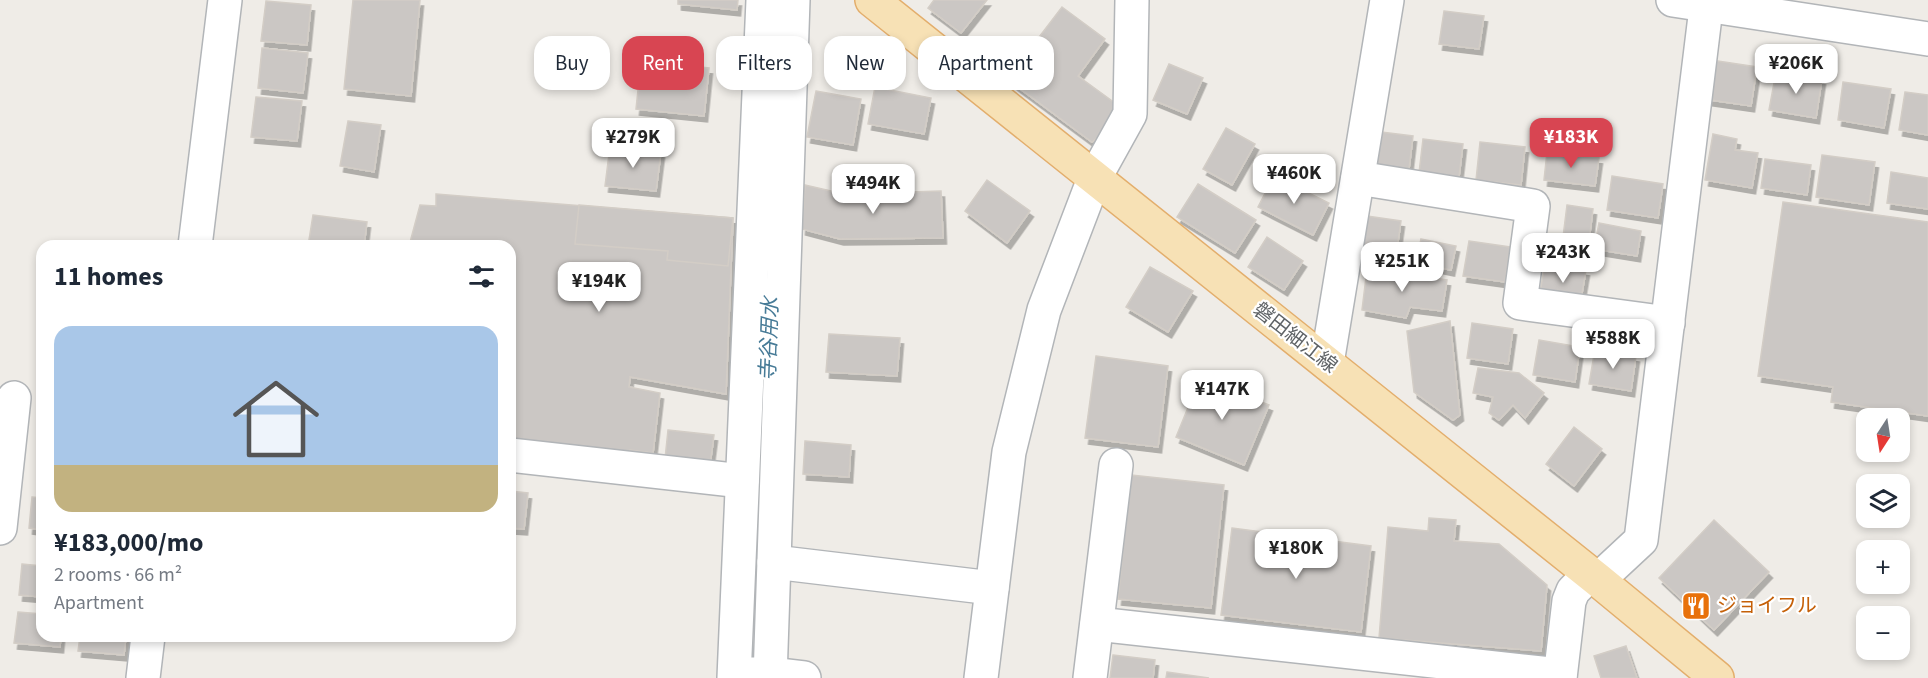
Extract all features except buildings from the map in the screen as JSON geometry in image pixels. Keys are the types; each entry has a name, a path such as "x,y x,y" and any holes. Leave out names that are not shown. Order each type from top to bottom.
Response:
{"main road":[{"name":"磐田細江線","path":"872,0 1594,577 1717,678"}],"street":[{"path":"196,240 225,0"},
{"path":"752,675 742,481 763,0"},
{"path":"752,675 774,562 793,0"},
{"path":"981,678 1009,452 1041,321 1094,179 1130,114 1132,0"},
{"path":"1327,363 1387,0"},
{"path":"1673,0 1707,3 1928,39"},
{"path":"1097,624 1354,665 1560,676 1569,601 1573,591 1641,540 1707,3"},
{"path":"1358,178 1533,206 1520,303 1668,323"},
{"path":"0,528 19,398"},
{"path":"516,456 742,481"},
{"path":"1090,678 1116,465"},
{"path":"774,562 992,588"},
{"path":"143,678 147,642"},
{"path":"752,675 804,678"}],"place":[{"name":"ジョイフル","path":"1696,606"}],"water label":[{"name":"寺谷用水","path":"769,339"}]}
